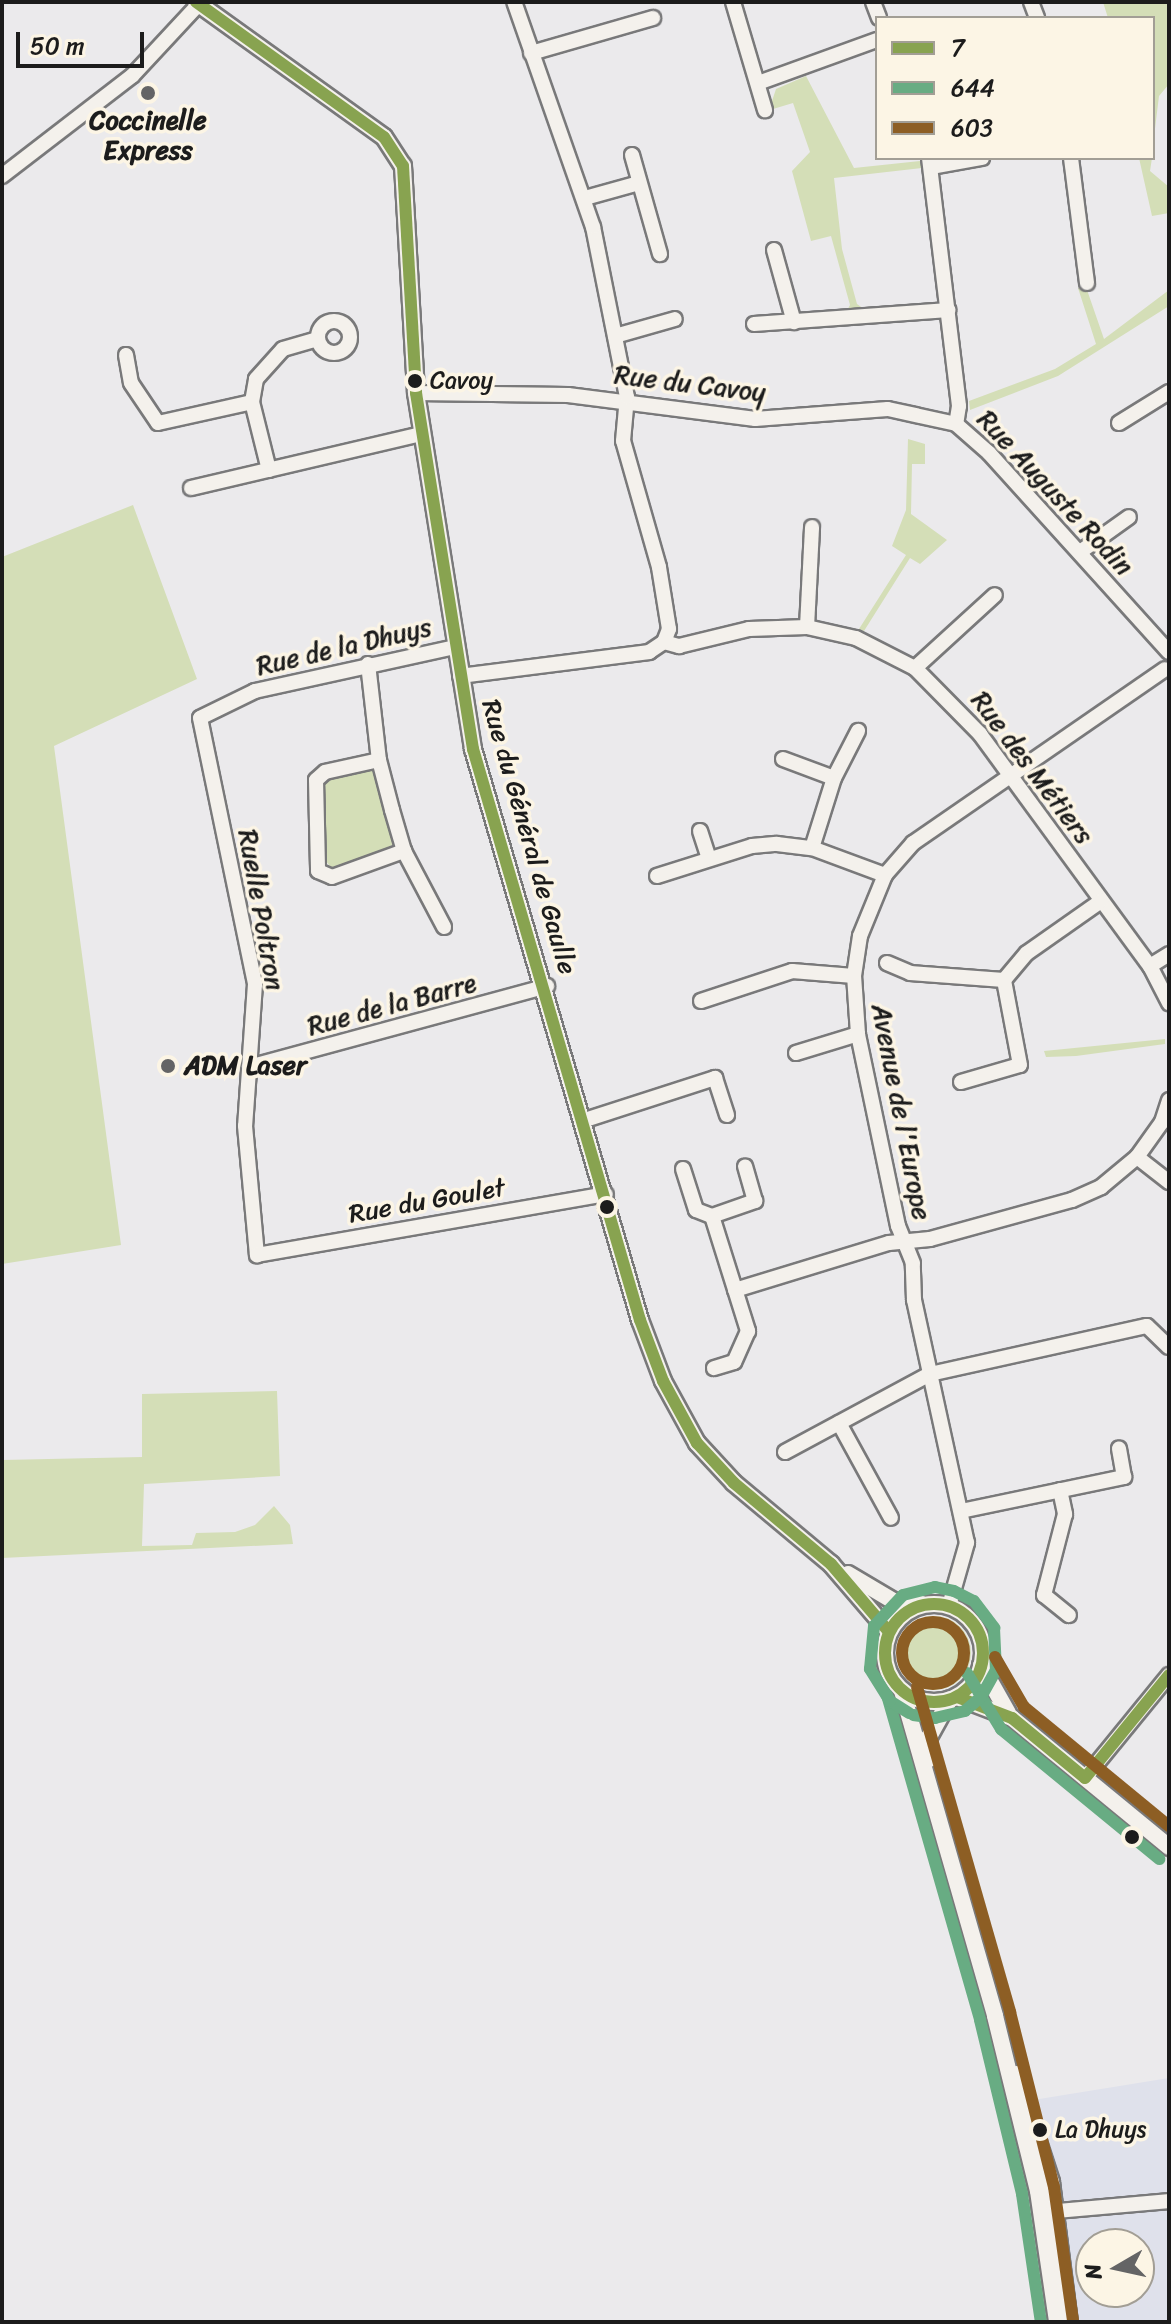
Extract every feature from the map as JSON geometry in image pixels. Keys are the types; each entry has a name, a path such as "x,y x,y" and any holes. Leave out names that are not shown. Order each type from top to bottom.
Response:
{"street":[{"path":"514,2 585,198 615,336 626,404 621,433 664,590 669,629 664,642"},
{"path":"733,2 765,110"},
{"path":"2,176 132,76 198,3"},
{"name":"Rue du Général de Gaulle","path":"198,3 393,145 407,189 416,393 421,434 460,676 480,772 547,986 651,1351 683,1422 734,1483 831,1564 895,1602 922,1604"},
{"path":"531,53 653,18"},
{"path":"758,83 875,41"},
{"path":"632,155 660,254"},
{"path":"930,162 956,160"},
{"path":"1071,160 1087,283"},
{"name":"Rue Auguste Rodin","path":"930,162 959,406 956,424 989,453 1169,652"},
{"path":"585,198 639,183"},
{"path":"774,250 794,322"},
{"path":"754,324 948,310"},
{"path":"615,336 675,319"},
{"path":"269,470 252,402 256,379 271,357 296,343 318,339"},
{"path":"126,355 131,383 158,423 252,402"},
{"path":"1119,423 1169,392"},
{"name":"Rue du Cavoy","path":"416,393 568,395 755,419 888,409 956,424"},
{"path":"191,488 421,434"},
{"path":"1080,552 1129,517"},
{"path":"807,627 812,527"},
{"path":"915,668 995,595"},
{"name":"Rue des Métiers","path":"460,676 649,652 664,642 679,646 749,629 807,627 856,638 915,668 965,715 1150,966 1169,1003"},
{"name":"Rue de la Dhuys","path":"200,718 255,691 455,647"},
{"path":"1167,672 1169,652"},
{"path":"368,664 379,760 404,851 444,927"},
{"name":"Avenue de l'Europe","path":"949,1606 967,1554 961,1511 914,1300 913,1263 904,1242 858,1034 854,976 860,936 885,875 913,843 1009,773 1167,672"},
{"name":"Ruelle Poltron","path":"200,718 255,984 245,1126 257,1255"},
{"path":"812,848 834,778 858,731"},
{"path":"783,759 834,778"},
{"path":"379,760 325,772 316,780 318,871 332,877 404,851"},
{"path":"700,831 709,859"},
{"path":"657,876 763,844 812,848 885,875"},
{"path":"1004,980 1027,953 1101,901"},
{"path":"1150,966 1169,954"},
{"path":"887,963 910,973 1004,980"},
{"path":"701,1001 792,971 854,976"},
{"path":"961,1082 1021,1062 1004,980"},
{"name":"Rue de la Barre","path":"249,1067 547,986"},
{"path":"796,1053 858,1034"},
{"path":"585,1120 715,1078 727,1115"},
{"path":"735,1290 904,1242 1072,1200 1101,1187 1137,1157 1162,1122 1169,1100"},
{"path":"1137,1157 1169,1182"},
{"path":"683,1169 696,1210 712,1216 755,1201 745,1166"},
{"name":"Rue du Goulet","path":"257,1255 606,1194"},
{"path":"712,1216 748,1331 734,1362 714,1368"},
{"path":"785,1452 930,1374 1147,1326 1169,1347"},
{"path":"839,1423 891,1518"},
{"path":"961,1511 1124,1477 1119,1448"},
{"path":"1060,1490 1065,1514 1044,1595 1069,1615"},
{"name":"Rue du Général de Gaulle","path":"831,1564 889,1632"},
{"path":"1069,2322 1049,2211 928,1766 902,1691 885,1664 889,1632 909,1610 922,1604 949,1606 963,1613 980,1636 981,1665 1012,1718 1169,1847"},
{"path":"928,1766 929,1737 953,1698 981,1665"},
{"path":"1085,1778 1169,1675"},
{"path":"902,1691 917,1699 953,1698 1012,1718"},
{"path":"1049,2211 1169,2201"},
{"path":"1049,2211 1057,2322"}],"shaded area":[{"path":"1169,2078 1169,2322 1076,2322 1059,2173 1033,2100"}],"green space":[{"path":"1103,2 1169,2 1169,84 1159,96 1155,129 1155,16 1107,16"},
{"path":"806,76 854,168 920,161 922,168 834,178 842,249 857,304 864,309 846,312 850,305 831,236 811,241 792,171 810,152 793,103 773,109 771,104 776,89"},
{"path":"1139,160 1152,160 1150,171 1169,187 1169,213 1152,216"},
{"path":"1086,287 1104,339 1169,290 1169,306 1058,376 970,410 969,401 1055,369 1096,344 1078,288"},
{"path":"908,439 925,444 925,464 912,464 911,514 947,540 920,564 910,558 864,631 859,629 906,555 892,546 906,510"},
{"path":"133,505 197,679 54,746 121,1245 2,1264 2,557"},
{"path":"368,770 375,772 393,845 333,870 325,860 324,781"},
{"path":"1165,1039 1165,1044 1076,1056 1046,1057 1044,1051"},
{"path":"277,1391 280,1476 144,1484 142,1546 192,1545 196,1533 235,1532 255,1525 274,1506 290,1525 293,1544 2,1558 2,1460 142,1457 142,1394"},
{"path":"934,1616 955,1622 965,1632 971,1653 965,1674 955,1684 934,1690 913,1684 903,1674 897,1653 903,1632 913,1622"}],"transit line":[{"name":"7","path":"196,2 384,137 403,166 416,393 473,749 640,1320 663,1381 697,1443 734,1483 831,1564 889,1632"},
{"name":"644","path":"909,1713 890,1701 870,1669 874,1626 903,1595 935,1587 954,1591 974,1601 994,1628 996,1670 981,1697 965,1711 935,1718 913,1715"},
{"name":"7","path":"934,1604 953,1608 969,1618 979,1634 983,1653 979,1672 969,1688 953,1698 934,1702 915,1698 899,1688 889,1672 885,1653 889,1634 899,1618 915,1608 934,1604"},
{"name":"603","path":"933,1622 945,1624 955,1631 962,1641 964,1653 962,1665 955,1675 945,1682 933,1684 921,1682 911,1675 904,1665 902,1653 904,1641 911,1631 921,1624 933,1622"},
{"name":"603","path":"995,1657 1024,1707 1169,1826"},
{"name":"644","path":"967,1673 1001,1729 1159,1859"},
{"name":"7","path":"957,1697 1012,1718 1085,1778 1169,1675"},
{"name":"603","path":"917,1687 1010,2012 1054,2187 1073,2320"},
{"name":"644","path":"887,1695 980,2020 1022,2194 1041,2322"}],"place":[{"name":"Coccinelle Express","path":"148,93"},
{"name":"Cavoy","path":"415,381"},
{"name":"ADM Laser","path":"168,1066"},
{"name":"La Dhuys","path":"1040,2130"}]}
